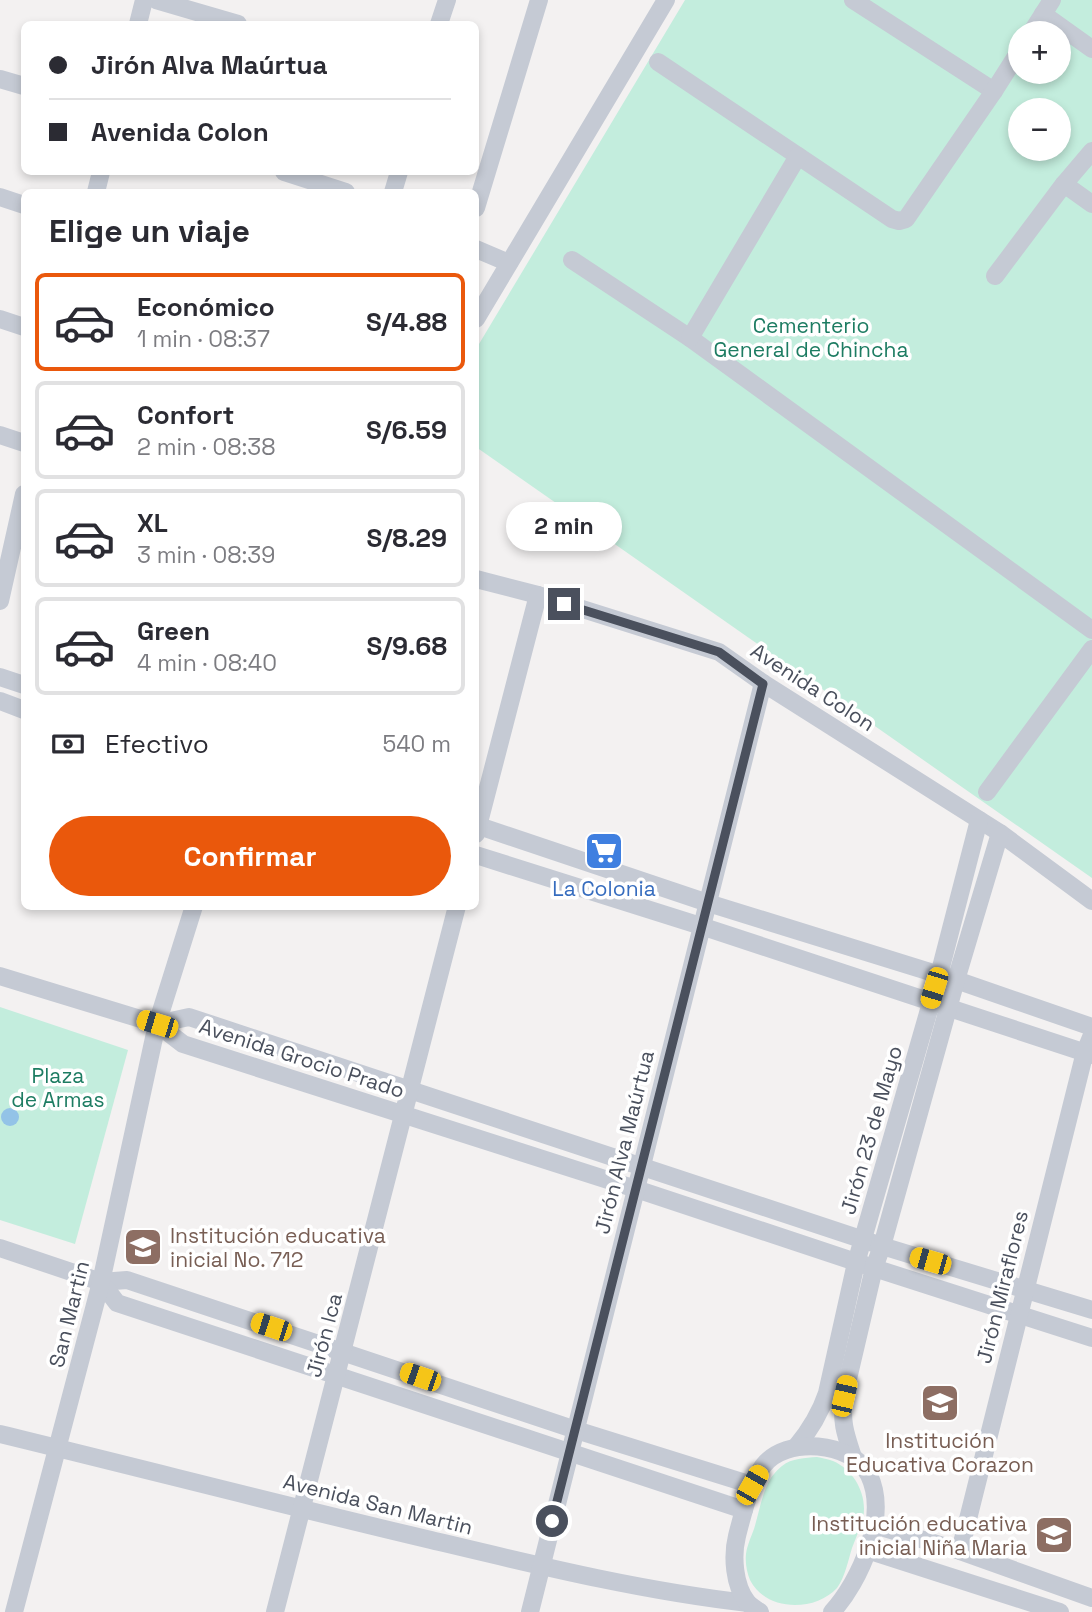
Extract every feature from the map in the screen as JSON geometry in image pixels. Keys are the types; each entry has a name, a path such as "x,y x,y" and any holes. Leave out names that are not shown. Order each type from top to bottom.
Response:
{"street":[{"path":"139,21 144,0"},
{"path":"156,0 228,21"},
{"path":"440,21 447,0"},
{"path":"479,198 540,0"},
{"path":"853,0 994,91"},
{"path":"479,313 663,1"},
{"path":"1047,7 1092,48"},
{"path":"658,62 892,219 900,221 906,219 1008,69"},
{"path":"0,79 21,85"},
{"path":"995,276 1092,151"},
{"path":"690,338 798,156"},
{"path":"293,175 337,189"},
{"path":"1064,184 1092,204"},
{"path":"0,197 21,204"},
{"path":"479,250 509,263"},
{"path":"572,260 690,338 1092,630"},
{"path":"0,319 21,326"},
{"path":"0,435 21,442"},
{"path":"0,601 21,509"},
{"name":"Avenida Colon","path":"479,580 538,595 719,652 763,684 1000,833 1092,901"},
{"path":"479,821 538,595"},
{"path":"987,792 1092,649"},
{"path":"0,677 21,684"},
{"name":"Jirón Alva Maúrtua","path":"530,1612 763,684"},
{"path":"0,701 21,709"},
{"name":"Jirón 23 de Mayo","path":"947,977 979,820"},
{"path":"479,830 947,977 1092,1027"},
{"name":"Jirón 23 de Mayo","path":"796,1447 821,1412 856,1263 947,977 1000,833"},
{"path":"479,856 1088,1054"},
{"name":"San Martin","path":"13,1612 101,1282 157,1024 193,910"},
{"name":"Jirón Ica","path":"275,1612 456,910"},
{"path":"0,976 157,1024"},
{"name":"Jirón 23 de Mayo","path":"832,1612 845,1598 857,1578 874,1525 875,1496 868,1474 853,1457 845,1433 842,1416 844,1396 939,1004"},
{"name":"Avenida Grocio Prado","path":"157,1024 189,1017 882,1246 1092,1310"},
{"name":"Avenida Grocio Prado","path":"157,1024 183,1044 1092,1338"},
{"name":"Jirón Miraflores","path":"960,1551 1092,1035"},
{"path":"0,1248 101,1282 127,1280 576,1430 752,1485"},
{"path":"101,1282 117,1303 744,1510"},
{"name":"Avenida San Martin","path":"0,1434 541,1567 754,1607"},
{"path":"754,1607 738,1586 735,1565 736,1539 752,1485 764,1464 779,1453 796,1447 830,1448 853,1457"},
{"path":"874,1525 960,1551 1092,1598"},
{"path":"867,1550 1060,1612"}],"green space":[{"name":"Cementerio General de Chincha","path":"685,0 1092,0 1092,878 479,449 479,344"},
{"name":"Plaza de Armas","path":"0,1007 128,1050 75,1244 0,1220"},
{"path":"817,1457 841,1465 853,1477 861,1492 863,1518 837,1588 816,1601 791,1605 779,1603 757,1591 750,1580 746,1564 747,1548 765,1490 773,1475 790,1461"}],"water":[{"path":"6,1108 14,1108 19,1117 17,1124 6,1126 1,1121 1,1113"}],"place":[{"name":"La Colonia","path":"604,851"},
{"name":"Institución educativa inicial No. 712","path":"143,1247"},
{"name":"Institución Educativa Corazon","path":"940,1403"},
{"name":"Institución educativa inicial Niña Maria","path":"1054,1535"}],"route":[{"path":"552,1521 763,684 719,652 564,604"}]}
